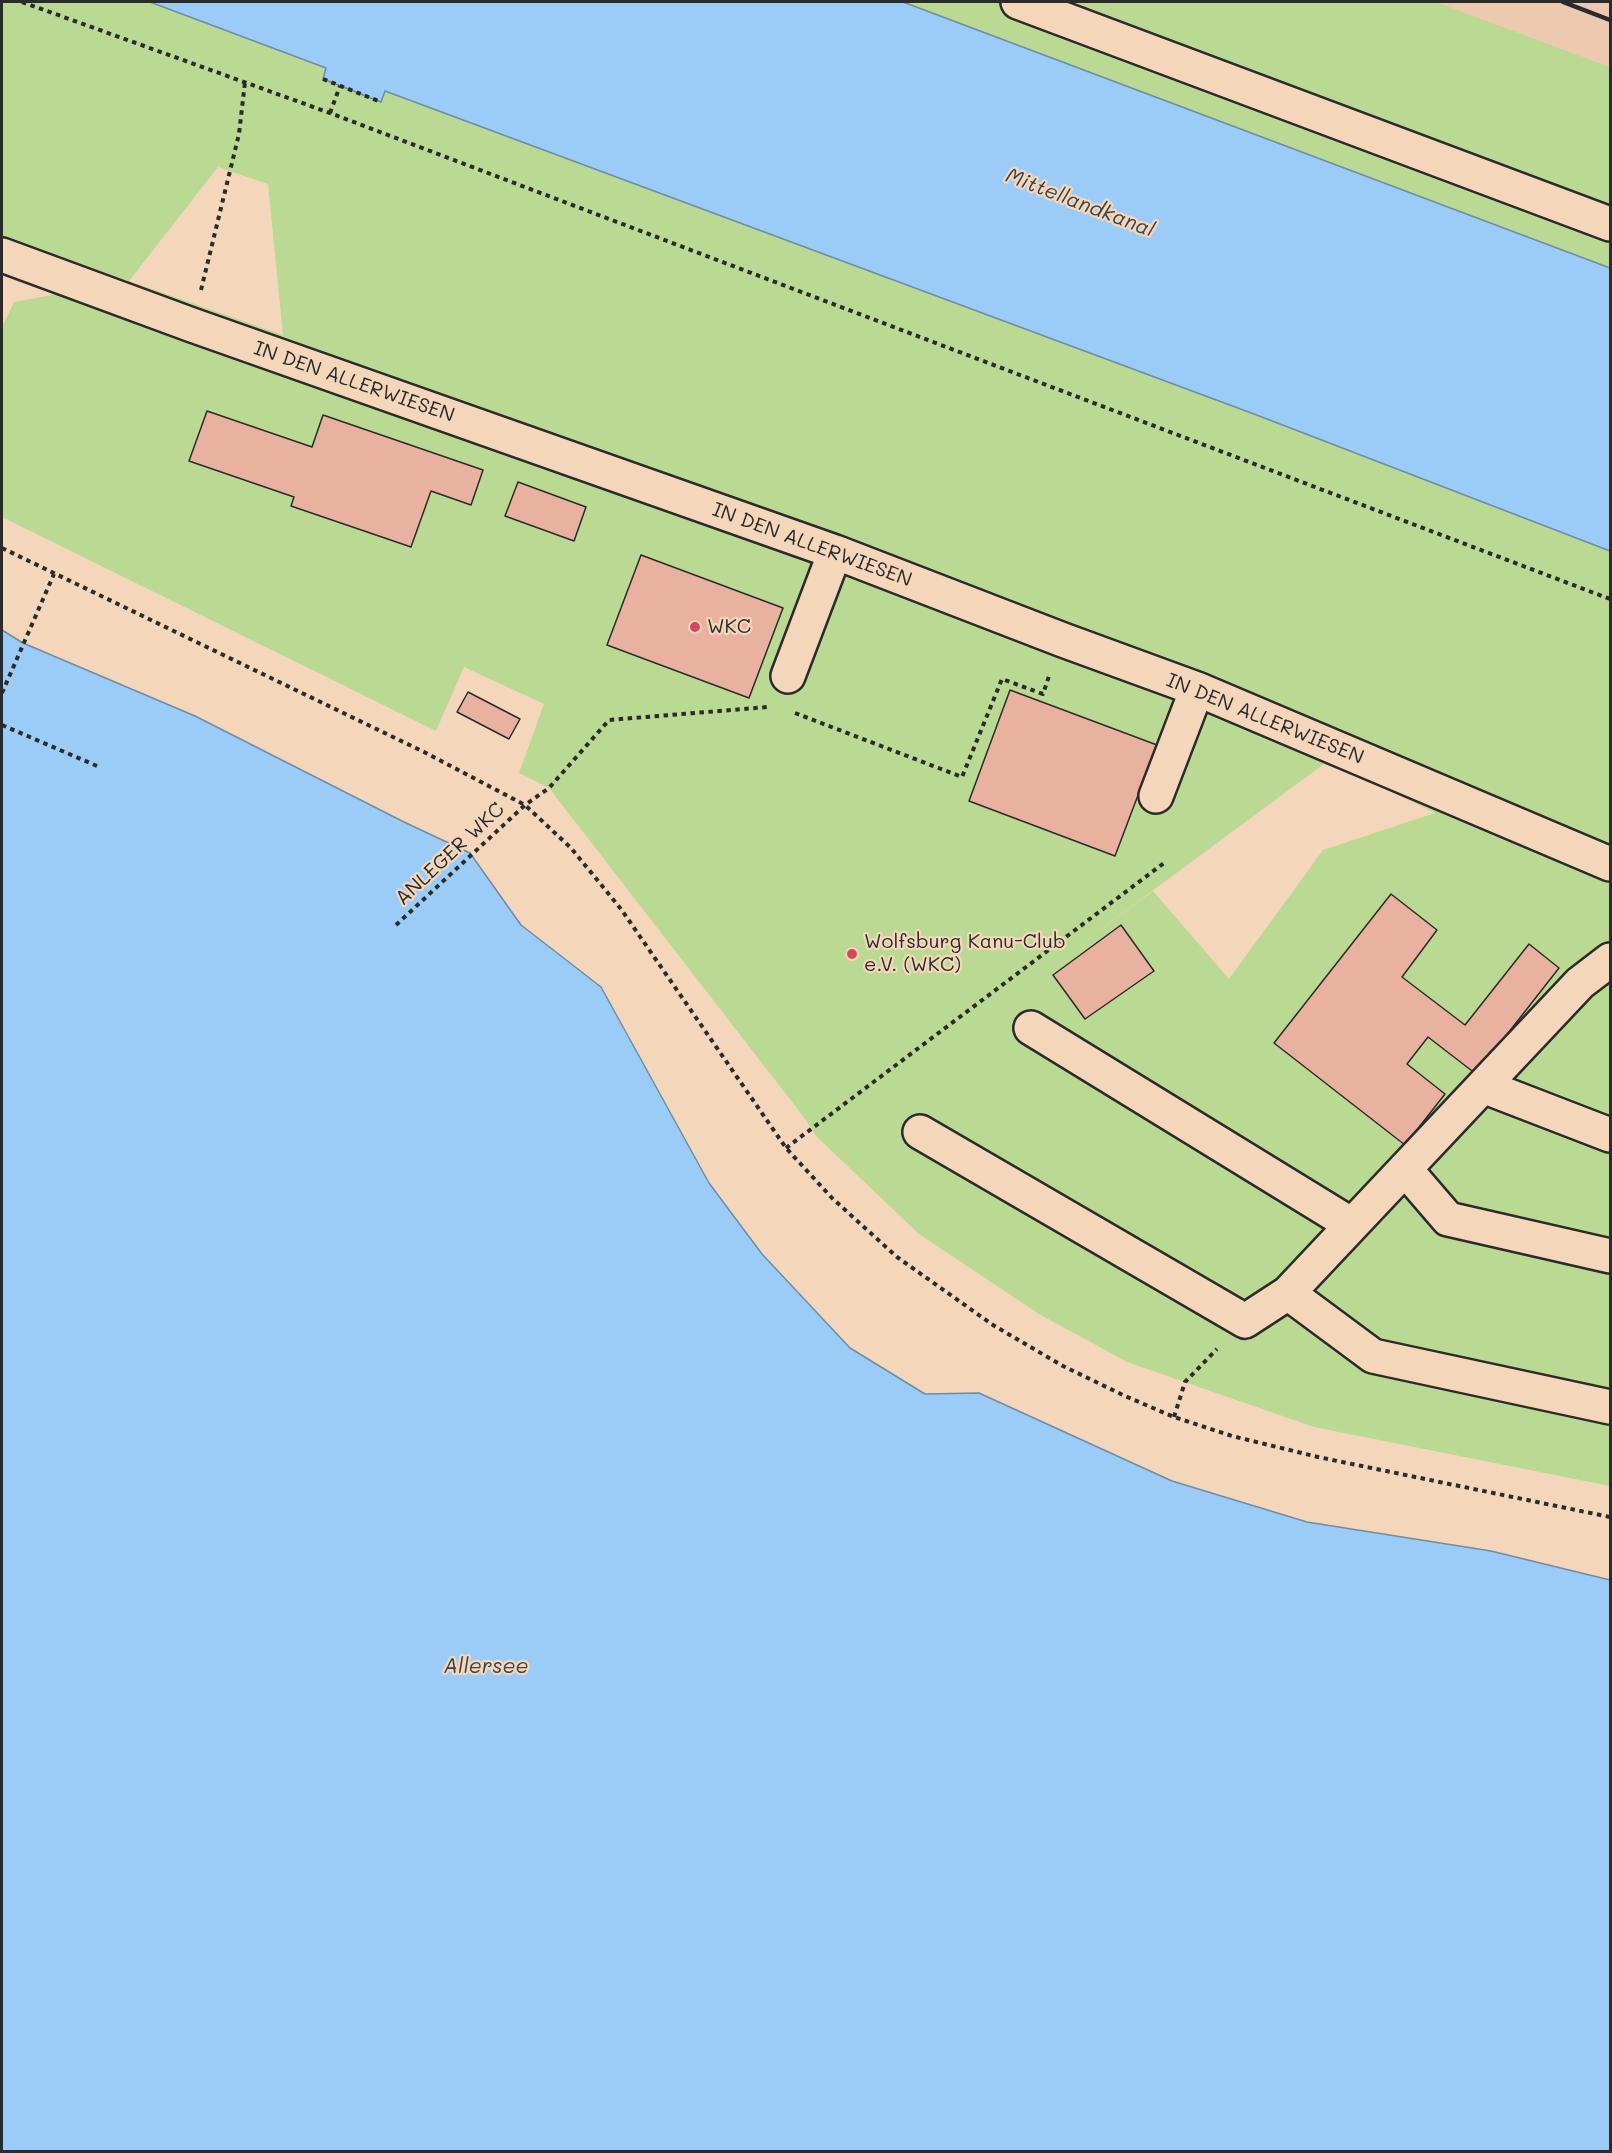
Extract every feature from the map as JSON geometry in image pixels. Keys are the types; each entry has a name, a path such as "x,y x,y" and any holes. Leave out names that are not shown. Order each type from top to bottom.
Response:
{"street":[{"path":"1018,2 1611,224"},
{"name":"IN DEN ALLERWIESEN","path":"2,255 192,325 835,552 1197,689 1611,864"},
{"path":"788,676 835,552"},
{"path":"1156,796 1197,689"},
{"path":"920,1132 1245,1321 1288,1293 1483,1086 1595,988 1611,960"},
{"path":"1032,1028 1352,1226"},
{"path":"1483,1086 1611,1135"},
{"path":"1405,1169 1448,1219 1611,1256"},
{"path":"1288,1293 1373,1356 1611,1407"}],"path":[{"path":"22,2 330,113 1611,598"},
{"path":"323,79 381,102"},
{"path":"192,325 239,134 245,82"},
{"path":"330,113 340,86"},
{"path":"2,548 424,752 525,805 571,848 621,909 786,1148 832,1198 897,1257 993,1325 1063,1366 1174,1417 1232,1436 1318,1458 1611,1517"},
{"path":"2,693 54,574"},
{"path":"788,711 962,777 1002,679 1043,694 1063,640"},
{"name":"ANLEGER WKC","path":"396,925 525,805 549,788 609,720 777,706"},
{"path":"2,725 97,766"},
{"path":"786,1148 1164,863"},
{"path":"1174,1417 1185,1382 1245,1321"}],"shaded area":[{"path":"1436,2 1610,2 1610,67"}],"green space":[{"path":"2,2 150,2 327,68 323,79 380,102 385,91 1254,414 1610,551 1610,1486 1314,1427 1127,1362 1039,1314 919,1234 817,1137 549,788 519,773 544,704 464,667 436,731 2,517 2,327 14,302 128,281 2,236","holes":["218,167 268,184 283,335 129,281","1324,764 1376,784 1435,813 1323,850 1229,979 1153,891 1068,953"]},
{"path":"903,2 1436,2 1610,67 1610,268"}],"water":[{"name":"Mittellandkanal","path":"150,2 903,2 1610,268 1610,551 1254,414 385,91 381,102 323,79 326,68"},
{"name":"Allersee","path":"2,630 23,643 195,716 470,853 521,925 601,987 709,1183 762,1254 850,1348 925,1394 979,1393 1172,1481 1307,1522 1491,1551 1610,1580 1610,2151 2,2151"}],"building":[{"path":"207,411 312,447 323,415 483,470 471,505 431,491 411,547 291,506 294,497 189,461"},
{"path":"518,482 586,507 574,541 505,516"},
{"name":"WKC","path":"641,555 783,608 749,698 607,645"},
{"path":"1010,690 1157,745 1115,856 969,801"},
{"path":"468,692 520,719 509,739 457,712"},
{"path":"1391,894 1437,930 1402,977 1465,1025 1529,944 1559,968 1476,1074 1428,1037 1407,1064 1445,1094 1405,1145 1274,1043"},
{"path":"1121,925 1154,971 1085,1019 1053,975"}],"railway":[{"path":"1563,2 1610,20"}],"place":[{"name":"WKC","path":"695,627"},
{"name":"Wolfsburg Kanu-Club e.V. (WKC)","path":"852,954"}]}
